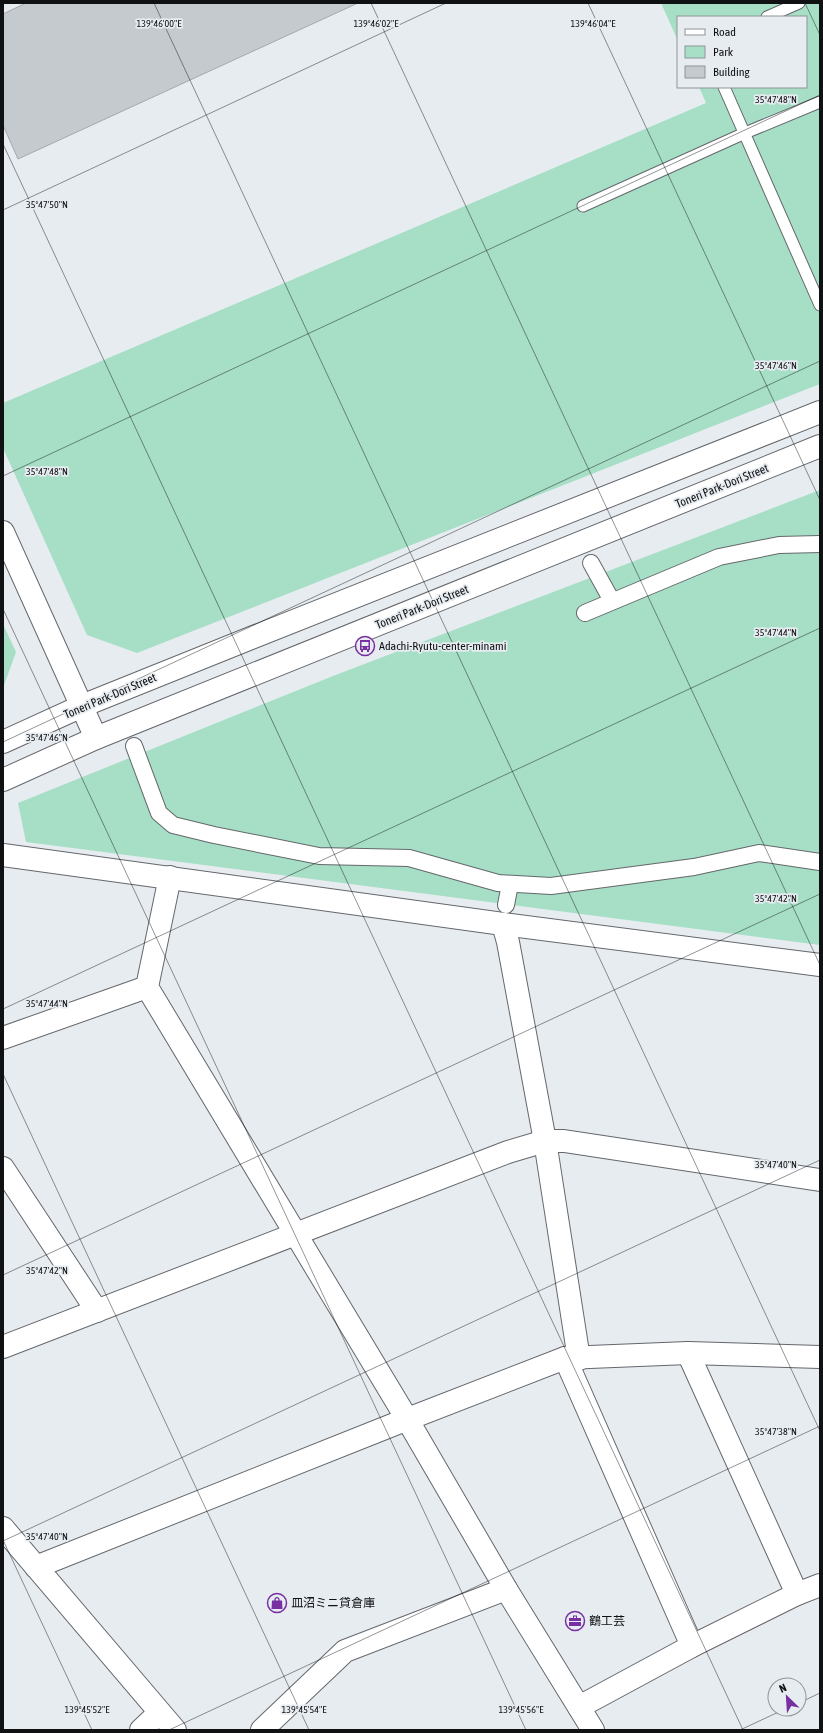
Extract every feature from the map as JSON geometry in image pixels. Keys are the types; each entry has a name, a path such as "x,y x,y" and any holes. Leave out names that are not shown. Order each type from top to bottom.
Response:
{"street":[{"name":"Toneri Park-Dori Street","path":"3,742 82,706 820,412"},
{"name":"Toneri Park-Dori Street","path":"3,780 96,738 820,446"},
{"path":"3,532 96,738"},
{"path":"585,612 719,557 779,545 820,544"},
{"path":"591,563 612,601"},
{"path":"134,746 159,813 173,825 214,835 319,856 409,858 498,883 551,886 694,867 759,853 820,862"},
{"path":"3,855 170,877 505,914 820,965"},
{"path":"170,877 147,987 407,1419 506,1588 593,1730"},
{"path":"510,884 505,914 508,942 545,1141 572,1358 692,1646"},
{"path":"3,1038 147,987"},
{"path":"3,1347 508,1152 545,1141 586,1144 820,1180"},
{"path":"3,1168 97,1311"},
{"path":"688,1354 797,1594"},
{"path":"36,1568 407,1419 572,1358 688,1354 820,1357"},
{"path":"3,1528 175,1730"},
{"path":"579,1707 692,1646 797,1594 820,1585"},
{"path":"264,1729 345,1651 506,1588"},
{"path":"142,1730 159,1713"}],"lane":[{"path":"769,16 800,3"},
{"path":"724,88 820,305"},
{"path":"583,206 745,133 820,102"}],"green space":[{"path":"661,3 820,3 820,384 137,653 87,635 3,448 3,403 706,103 699,88 807,88 807,16 677,16 677,39"},
{"path":"820,490 820,945 26,842 18,803 333,676"},
{"path":"3,624 16,652 3,688"}],"building":[{"path":"26,3 358,3 18,159 3,125 3,14"}],"place":[{"name":"Adachi-Ryutu-center-minami","path":"365,646"},
{"name":"皿沼ミニ貸倉庫","path":"277,1603"},
{"name":"鶴工芸","path":"575,1621"}]}
